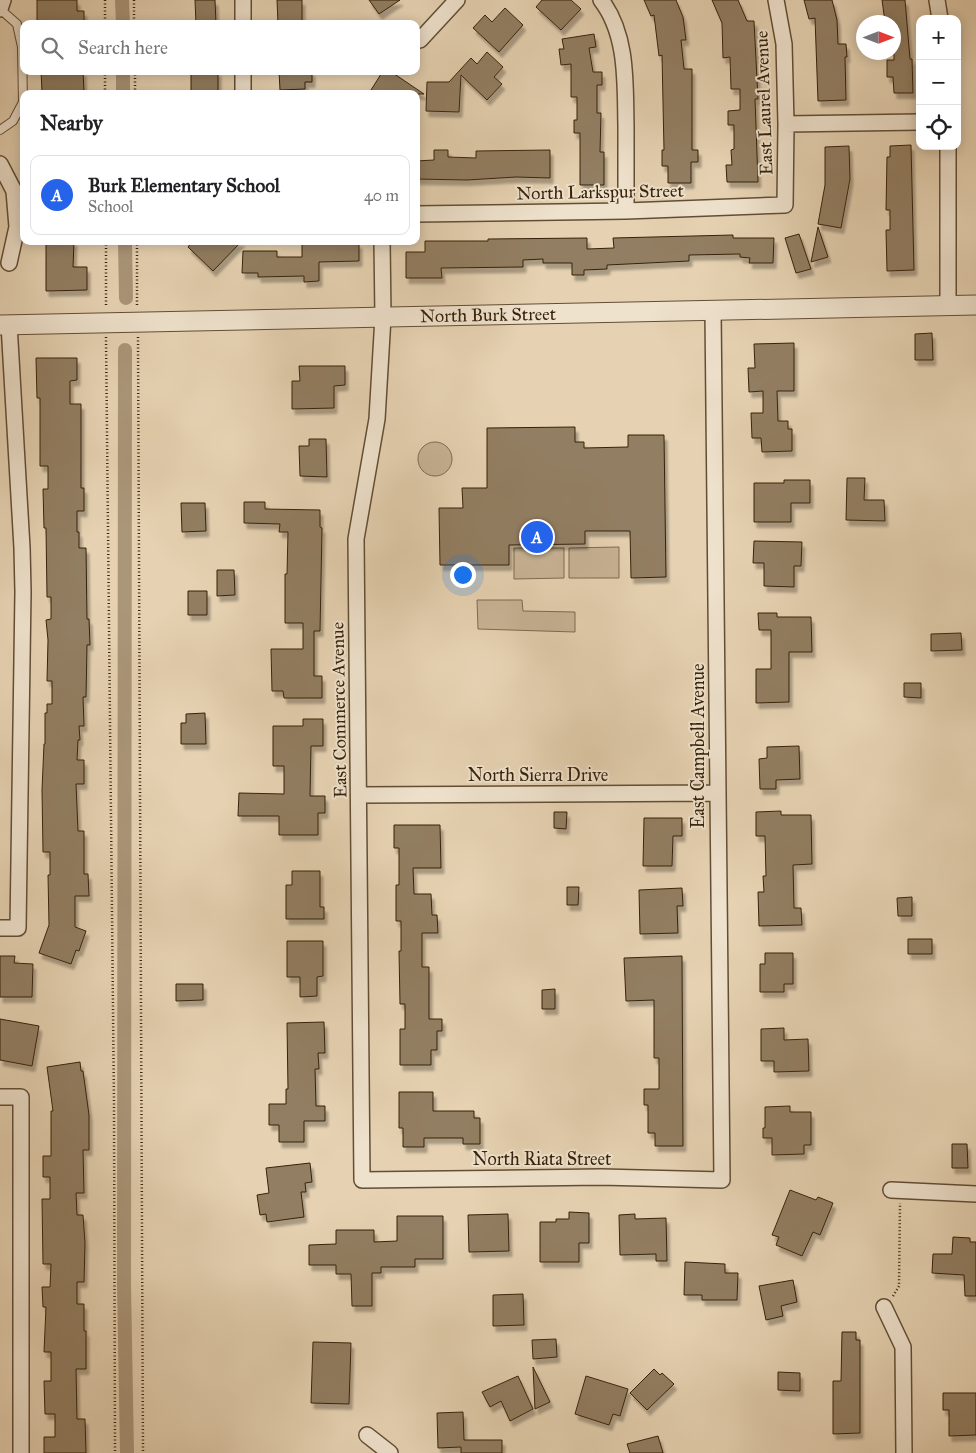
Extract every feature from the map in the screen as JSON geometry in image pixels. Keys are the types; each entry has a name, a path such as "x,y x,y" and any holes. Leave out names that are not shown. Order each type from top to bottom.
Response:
{"street":[{"path":"0,9 3,0"},
{"path":"243,0 243,20"},
{"path":"420,40 457,0"},
{"path":"601,0 606,6 620,40 625,73 626,211"},
{"name":"East Laurel Avenue","path":"776,0 784,44 786,124 785,205"},
{"path":"937,0 939,15"},
{"path":"243,75 243,90"},
{"path":"786,124 916,122"},
{"path":"948,150 948,305"},
{"path":"0,164 14,191 17,227 9,263"},
{"name":"North Larkspur Street","path":"420,214 626,211 785,205"},
{"name":"East Commerce Avenue","path":"362,1180 356,539 377,419 383,317 382,245"},
{"name":"North Burk Street","path":"5,325 976,305"},
{"name":"East Campbell Avenue","path":"713,311 722,1180"},
{"path":"0,928 18,928 23,592 22,538 5,325"},
{"name":"North Sierra Drive","path":"359,794 717,793"},
{"path":"0,1097 21,1097 21,1453"},
{"name":"North Riata Street","path":"362,1180 600,1177 722,1180"},
{"path":"891,1190 976,1194"},
{"path":"884,1307 903,1348 904,1453"},
{"path":"367,1436 390,1453"}],"lane":[{"path":"0,9 16,24 20,39"},
{"path":"23,75 23,90"},
{"path":"0,130 13,121 20,108"}],"path":[{"path":"105,0 105,20"},
{"path":"134,0 134,20"},
{"path":"105,75 105,90"},
{"path":"134,75 135,90"},
{"path":"106,245 109,322 115,1453"},
{"path":"136,245 143,1453"},
{"path":"884,1307 899,1286 901,1204 891,1190"}],"shaded area":[{"path":"435,442 442,443 447,447 451,452 451,466 447,471 442,475 435,476 428,475 423,471 419,466 418,459 419,452 423,447 428,443"},
{"path":"619,547 619,578 569,578 569,548"},
{"path":"514,548 564,548 564,578 514,579"},
{"path":"477,600 522,600 523,611 575,612 575,632 478,629"}],"building":[{"path":"37,0 77,0 77,11 84,11 84,20 37,20"},
{"path":"195,0 215,0 216,20 196,20"},
{"path":"277,0 302,0 302,20 278,20"},
{"path":"369,0 400,0 379,14"},
{"path":"542,0 571,0 581,9 561,30 536,7"},
{"path":"644,0 676,0 683,17 686,40 681,40 684,69 692,69 692,150 698,150 698,162 691,162 691,183 668,183 668,166 662,166 662,150 664,150 662,55 659,56 654,15 651,16"},
{"path":"712,0 738,0 747,21 754,21 758,99 755,99 758,182 727,182 726,165 732,165 731,150 734,149 734,125 728,125 728,111 740,110 740,89 731,89 730,57 723,58 722,23"},
{"path":"804,0 832,0 837,20 838,44 846,44 846,100 818,101 815,18 809,19"},
{"path":"882,0 905,0 910,59 912,59 913,93 894,93 893,77 887,77 887,60 901,60 901,15 884,15"},
{"path":"505,8 523,25 499,52 473,28 485,15 492,22"},
{"path":"594,34 596,47 589,48 593,72 602,72 602,85 597,85 597,113 601,113 600,152 604,152 604,185 580,185 580,133 574,133 574,120 577,120 577,97 571,97 571,64 561,65 559,49 564,49 562,39"},
{"path":"487,52 503,67 494,77 502,84 487,100 461,75 459,112 426,111 427,82 449,82 471,58 477,64"},
{"path":"41,75 83,75 84,90 42,90"},
{"path":"191,75 218,75 218,90 191,90"},
{"path":"279,75 312,75 312,82 305,82 305,89 280,90"},
{"path":"380,75 396,75 418,90 371,90"},
{"path":"911,145 914,270 887,271 886,230 890,230 890,210 886,210 887,157 890,157 890,146"},
{"path":"849,146 850,179 841,228 818,224 825,185 825,147"},
{"path":"434,150 448,150 448,157 476,158 476,151 550,150 550,178 420,179 420,161 434,160"},
{"path":"818,227 828,257 811,262"},
{"path":"799,234 811,269 796,273 785,238"},
{"path":"733,235 733,238 774,238 773,263 749,263 750,258 740,257 740,254 689,255 689,261 607,265 607,269 584,270 584,275 572,275 572,263 543,263 543,259 523,260 523,267 441,268 442,278 406,278 406,252 425,252 425,241 587,238 587,249 614,248 613,238"},
{"path":"46,245 74,245 73,267 87,267 87,290 46,291"},
{"path":"190,245 238,245 213,271 188,247"},
{"path":"302,245 359,245 359,261 319,262 319,281 304,282 304,276 258,277 258,273 242,273 243,251 277,251 277,257 302,257"},
{"path":"932,333 933,360 915,360 915,334"},
{"path":"794,343 794,391 777,391 778,421 788,421 788,429 792,429 792,451 762,452 761,438 752,438 751,413 763,413 763,391 749,392 748,368 755,368 754,344"},
{"path":"36,358 77,358 77,380 70,381 70,404 81,404 81,488 84,488 84,511 77,511 77,532 79,532 79,548 86,548 87,619 89,619 90,645 87,645 86,697 83,697 84,726 79,726 80,740 78,740 77,760 84,760 84,784 76,784 78,831 84,831 84,874 88,874 89,896 75,896 75,927 86,931 79,951 76,950 71,964 39,953 49,925 48,875 50,875 50,852 43,852 42,790 45,713 47,713 47,704 52,704 52,681 47,681 48,640 46,620 51,619 51,597 47,597 46,528 44,528 43,489 48,489 48,466 40,466 40,398 37,398"},
{"path":"299,366 345,366 345,385 334,386 334,408 292,409 292,381 300,381"},
{"path":"575,427 575,442 584,442 584,448 628,447 628,435 664,435 666,577 631,578 630,531 585,531 585,544 509,545 509,565 440,565 439,508 463,508 462,488 487,488 487,428"},
{"path":"309,439 326,439 327,477 300,476 299,446 309,446"},
{"path":"847,478 865,478 864,500 884,500 885,521 846,520"},
{"path":"784,480 810,480 810,503 791,503 791,522 754,522 754,483 784,483"},
{"path":"244,502 265,502 265,509 320,510 320,527 322,528 320,631 314,631 314,676 322,676 322,698 284,698 283,691 272,691 271,649 303,649 303,623 285,623 285,574 287,574 288,532 279,532 280,524 244,523"},
{"path":"181,503 205,503 206,531 182,532"},
{"path":"754,541 802,542 801,566 794,566 794,587 764,586 764,563 753,563"},
{"path":"217,570 234,570 235,595 217,596"},
{"path":"188,591 207,591 207,615 188,615"},
{"path":"758,613 777,613 777,617 811,617 812,652 789,652 789,702 756,703 756,669 771,669 771,630 759,630"},
{"path":"961,633 962,650 931,651 931,634"},
{"path":"904,683 921,683 921,698 904,697"},
{"path":"205,713 206,744 181,744 181,723 186,723 186,714"},
{"path":"303,719 323,719 323,746 311,746 310,796 325,796 325,813 318,813 318,835 279,835 279,816 238,816 239,793 284,794 284,766 273,766 273,726 303,726"},
{"path":"799,746 800,779 776,780 776,789 760,789 759,759 767,758 767,747"},
{"path":"781,811 781,815 811,815 812,864 793,865 794,908 801,908 802,925 759,926 758,892 764,892 763,876 766,876 765,836 756,836 756,812"},
{"path":"554,812 567,812 566,829 554,828"},
{"path":"644,818 682,818 682,836 673,836 672,866 643,866"},
{"path":"394,825 440,825 441,868 413,868 414,894 431,894 432,915 437,915 438,933 422,933 422,967 429,967 429,1019 442,1019 442,1031 437,1031 437,1050 431,1050 431,1065 400,1065 400,1029 405,1029 405,1004 400,1004 399,951 401,951 401,921 396,921 396,885 399,885 399,848 394,848"},
{"path":"292,871 320,871 320,907 324,907 324,919 286,919 286,885 292,885"},
{"path":"567,887 579,887 578,905 567,905"},
{"path":"682,888 683,906 677,906 678,933 640,934 639,890"},
{"path":"912,897 912,916 898,916 897,898"},
{"path":"908,939 932,939 932,954 908,954"},
{"path":"287,941 323,941 323,976 317,977 317,996 300,997 300,977 287,977"},
{"path":"765,953 793,953 793,984 784,984 784,992 760,992 760,964 765,964"},
{"path":"0,956 15,956 14,963 33,964 32,997 0,997"},
{"path":"682,956 683,1146 655,1146 655,1133 648,1133 648,1105 644,1105 644,1089 659,1089 659,1058 654,1058 654,1000 626,1001 624,958"},
{"path":"176,984 203,984 203,1000 176,1001"},
{"path":"555,989 555,1009 542,1009 542,990"},
{"path":"0,1019 39,1026 32,1066 0,1060"},
{"path":"324,1022 325,1053 318,1053 319,1069 315,1069 316,1106 325,1106 325,1121 304,1121 304,1142 279,1142 279,1125 269,1125 269,1104 286,1104 286,1089 288,1089 287,1023"},
{"path":"784,1028 784,1040 808,1039 809,1071 774,1072 774,1061 761,1061 761,1029"},
{"path":"80,1062 89,1115 89,1150 83,1150 84,1193 76,1193 77,1215 83,1215 85,1243 84,1282 77,1282 77,1304 84,1304 86,1369 76,1369 77,1419 85,1419 86,1453 44,1453 44,1437 55,1437 55,1414 45,1414 44,1381 51,1381 51,1352 44,1352 46,1307 43,1307 42,1287 50,1287 51,1264 43,1264 42,1199 50,1199 50,1177 43,1177 43,1156 51,1156 51,1111 53,1111 47,1067"},
{"path":"399,1092 433,1092 433,1111 474,1111 474,1118 480,1118 480,1144 463,1144 463,1138 424,1138 424,1147 403,1147 403,1128 399,1128"},
{"path":"790,1106 790,1112 811,1112 811,1145 804,1145 804,1154 772,1155 772,1138 763,1138 765,1107"},
{"path":"952,1144 967,1144 968,1168 952,1168"},
{"path":"310,1163 312,1182 305,1183 306,1192 301,1192 304,1217 267,1222 266,1214 260,1215 257,1195 269,1193 266,1168"},
{"path":"790,1190 816,1200 818,1197 833,1203 820,1235 813,1232 802,1256 776,1245 779,1237 772,1235"},
{"path":"569,1212 589,1213 589,1243 579,1243 579,1262 540,1262 540,1222 556,1222 556,1219 569,1219"},
{"path":"508,1214 509,1251 469,1252 468,1215"},
{"path":"635,1214 635,1219 666,1218 667,1261 656,1261 656,1254 620,1255 619,1215"},
{"path":"397,1216 443,1216 443,1259 415,1259 415,1267 381,1267 381,1273 372,1273 372,1306 352,1306 351,1274 336,1274 336,1265 309,1265 309,1245 336,1244 336,1230 374,1230 374,1242 397,1241"},
{"path":"953,1237 970,1238 970,1242 976,1242 976,1296 965,1296 964,1275 932,1273 933,1254 952,1254"},
{"path":"685,1262 725,1264 725,1273 738,1273 737,1300 702,1300 702,1295 684,1295"},
{"path":"793,1280 797,1302 781,1306 783,1316 766,1320 759,1286"},
{"path":"523,1294 524,1325 493,1326 493,1295"},
{"path":"842,1332 856,1332 856,1340 860,1340 860,1433 833,1434 833,1381 841,1381"},
{"path":"556,1339 557,1357 533,1359 532,1340"},
{"path":"313,1342 351,1343 349,1404 311,1403"},
{"path":"533,1367 550,1402 535,1409"},
{"path":"654,1369 660,1375 662,1373 674,1384 647,1410 630,1393"},
{"path":"778,1372 800,1373 800,1391 778,1390"},
{"path":"518,1376 533,1409 510,1421 501,1401 490,1407 482,1392"},
{"path":"586,1376 628,1389 620,1416 613,1414 609,1425 575,1414"},
{"path":"943,1393 976,1393 976,1435 949,1436 949,1410 943,1410"},
{"path":"463,1412 464,1440 502,1440 502,1453 461,1453 461,1447 438,1448 437,1413"},
{"path":"658,1436 663,1453 630,1453 627,1444"}],"waterway":[{"path":"122,0 123,20"},
{"path":"123,75 123,90"},
{"path":"125,245 126,298"},
{"path":"125,350 124,1285 127,1453"}],"place":[{"name":"Burk Elementary School","path":"537,537"}]}
